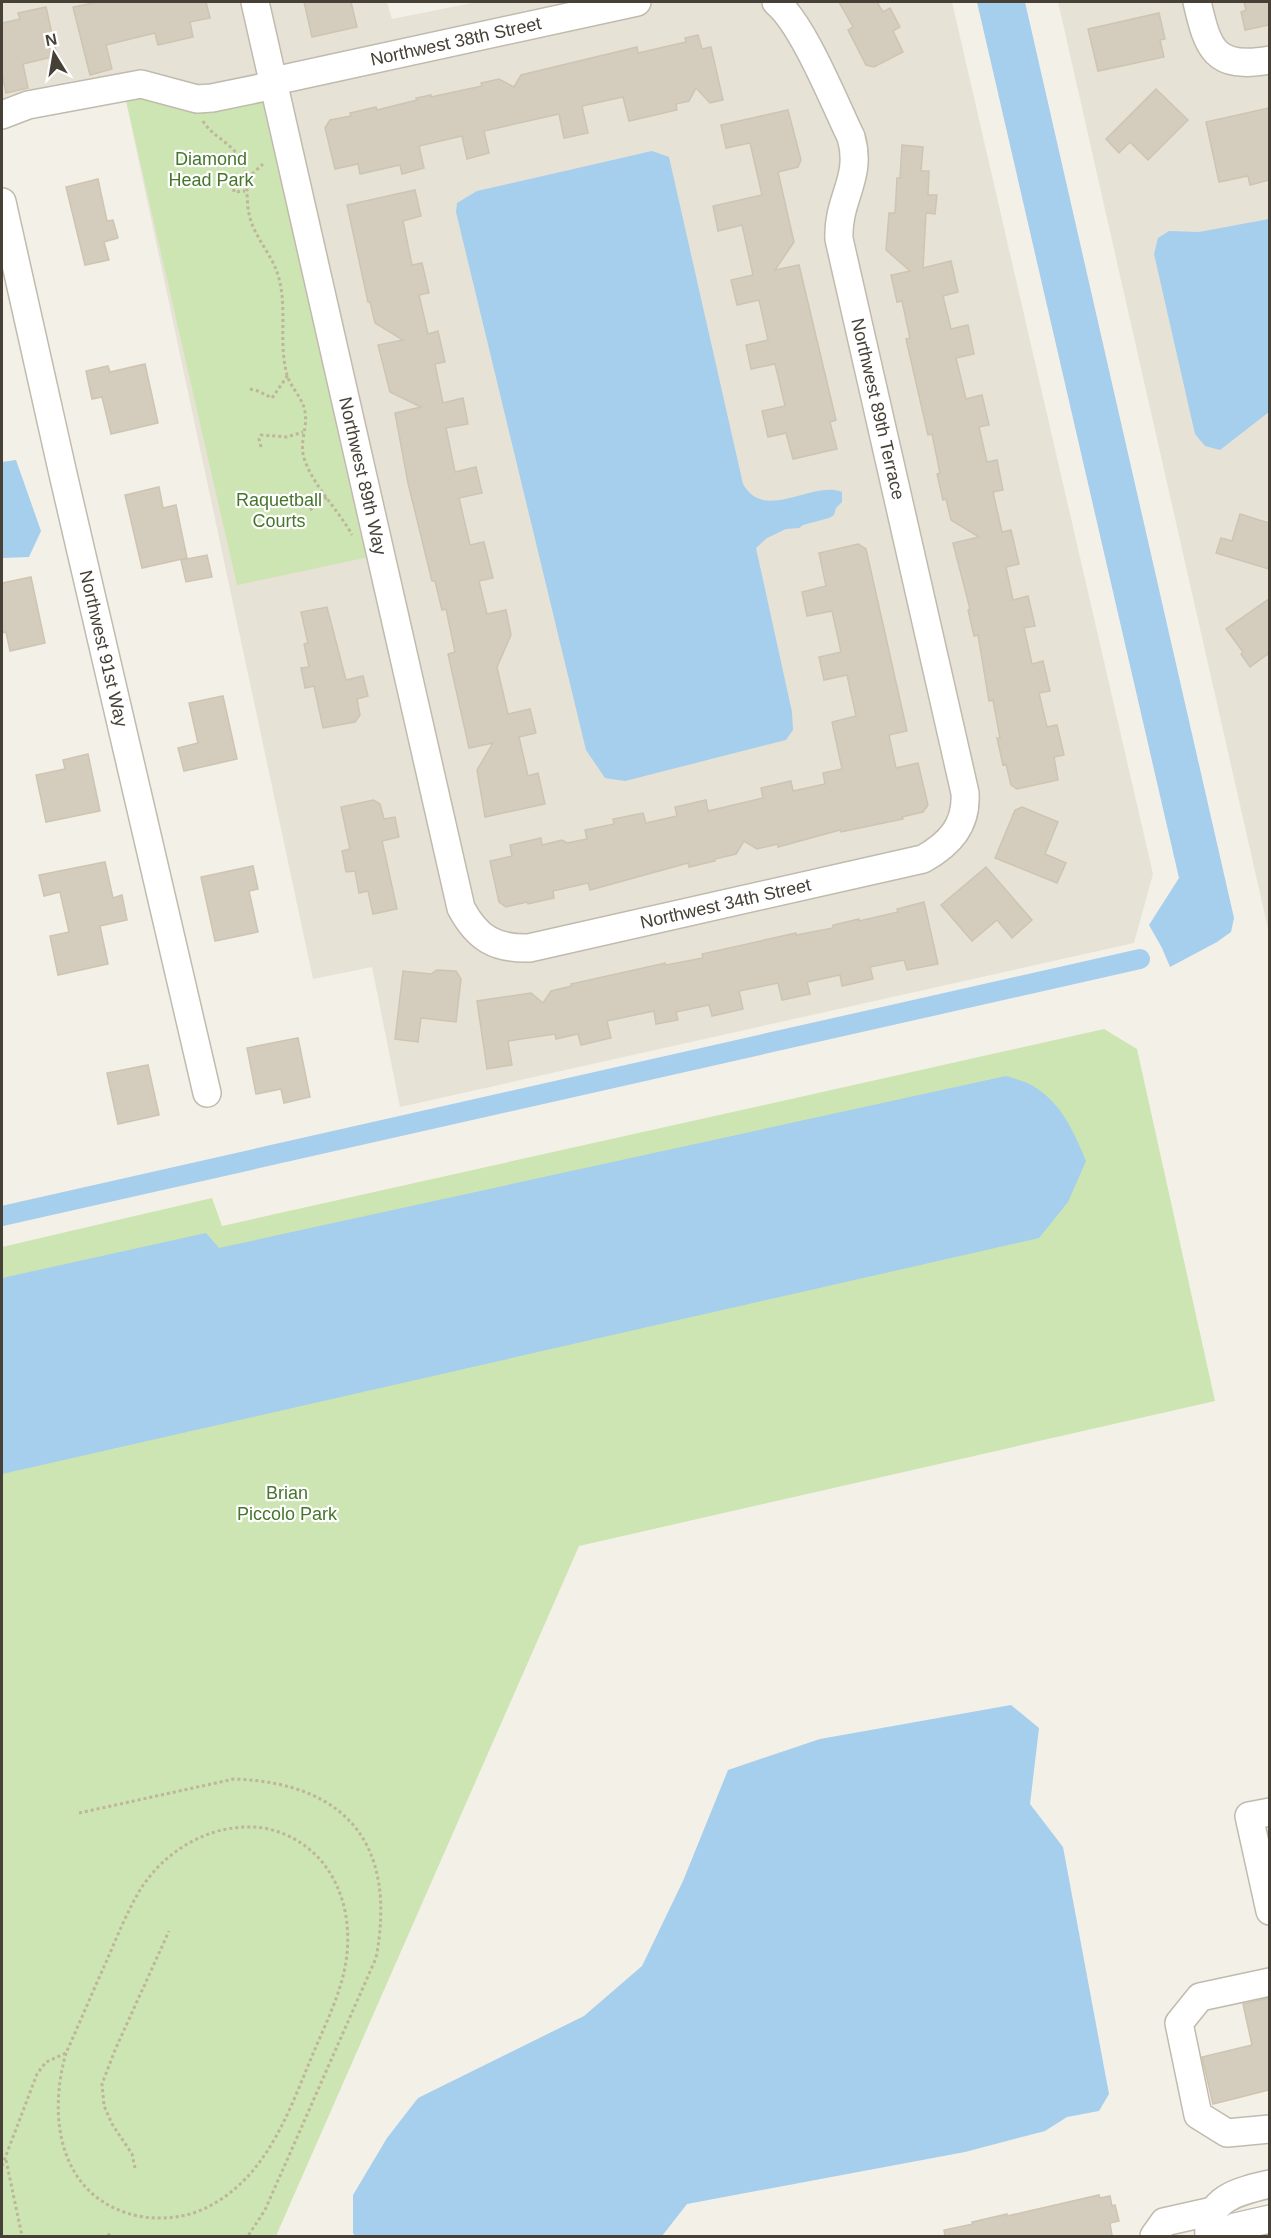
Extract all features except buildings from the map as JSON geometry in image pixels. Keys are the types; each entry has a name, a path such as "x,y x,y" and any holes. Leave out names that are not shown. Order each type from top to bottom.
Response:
{"street":[{"name":"Northwest 89th Way","path":"255,2 460,908 474,929 488,941"},
{"name":"Northwest 38th Street","path":"197,99 212,98 637,2"},
{"name":"Northwest 89th Terrace","path":"776,2 791,17 811,54 851,137 854,148 854,174 842,207 839,239 965,793 962,821 956,832"},
{"path":"1197,2 1205,36 1219,66 1269,60"},
{"path":"2,115 28,105 141,84 197,99"},
{"name":"Northwest 91st Way","path":"2,202 207,1093"},
{"name":"Northwest 34th Street","path":"488,941 512,949 529,948 923,859 947,843 956,832"},
{"path":"1269,1812 1249,1816 1269,1911"},
{"path":"1269,1982 1200,1997 1179,2023 1198,2115 1227,2133 1269,2129"},
{"path":"1214,2228 1228,2196 1269,2184"},
{"path":"1154,2236 1164,2222 1214,2228 1235,2227 1269,2219"}],"path":[{"path":"197,99 200,116 206,126 232,147 240,158 246,175 245,191 249,217 255,233 278,273 284,311 283,350 288,375 304,406 306,415 303,432 304,457 353,538"},
{"path":"246,175 253,173 263,164"},
{"path":"232,183 234,192 245,191"},
{"path":"250,390 272,398 288,375"},
{"path":"261,447 259,439 261,435 287,436 303,432"},
{"path":"310,510 327,497"},
{"path":"79,1813 234,1779 260,1780 286,1786 312,1796 341,1812 358,1828 370,1851 378,1878 381,1907 381,1934 376,1958 265,2210 248,2236"},
{"path":"2,2166 37,2074 46,2062 66,2053 137,1894 150,1877 179,1849 217,1830 254,1826 286,1835 301,1843 325,1865 335,1881 346,1914 347,1952 341,1985 283,2124 260,2162 227,2195 196,2212 161,2218 121,2211 98,2199 73,2170 60,2134 57,2103 61,2068 66,2053"},
{"path":"135,2168 132,2154 112,2124 104,2106 102,2084 169,1931"},
{"path":"5,2158 22,2236"}],"shaded area":[{"path":"2,2 387,2 392,19 477,2 952,2 1153,874 1134,943 400,1107 372,967 313,979 123,87 2,115"},
{"path":"1058,2 1269,2 1269,933"}],"green space":[{"name":"Diamond Head Park","path":"262,85 369,557 237,585 123,87 197,99"},
{"name":"Brian Piccolo Park","path":"1104,1029 1137,1049 1215,1401 579,1546 276,2236 2,2236 2,1247 212,1198 222,1226"}],"water":[{"path":"977,2 1025,2 1234,918 1231,932 1170,967 1149,925 1179,878"},
{"path":"652,151 669,157 743,484 752,495 764,500 776,501 830,490 842,492 842,502 836,508 834,515 829,518 799,528 786,529 767,538 756,548 792,712 793,730 786,740 625,781 605,778 586,750 456,212 457,203 477,191"},
{"path":"1269,219 1269,412 1220,450 1205,446 1195,434 1154,254 1158,238 1169,231 1199,232"},
{"path":"16,460 41,531 29,557 2,558 2,462"},
{"path":"1006,1076 1030,1084 1051,1100 1066,1119 1086,1161 1068,1202 1039,1238 2,1474 2,1278 206,1233 219,1248"},
{"path":"1011,1705 1039,1728 1030,1804 1063,1847 1109,2094 1099,2111 1067,2117 1045,2131 965,2152 687,2204 662,2236 355,2236 353,2233 353,2195 387,2138 418,2098 584,2016 642,1966 683,1881 728,1770 820,1739"}],"waterway":[{"path":"2,1216 1140,959"}],"park label":[{"name":"Raquetball Courts","path":"279,510"}]}
